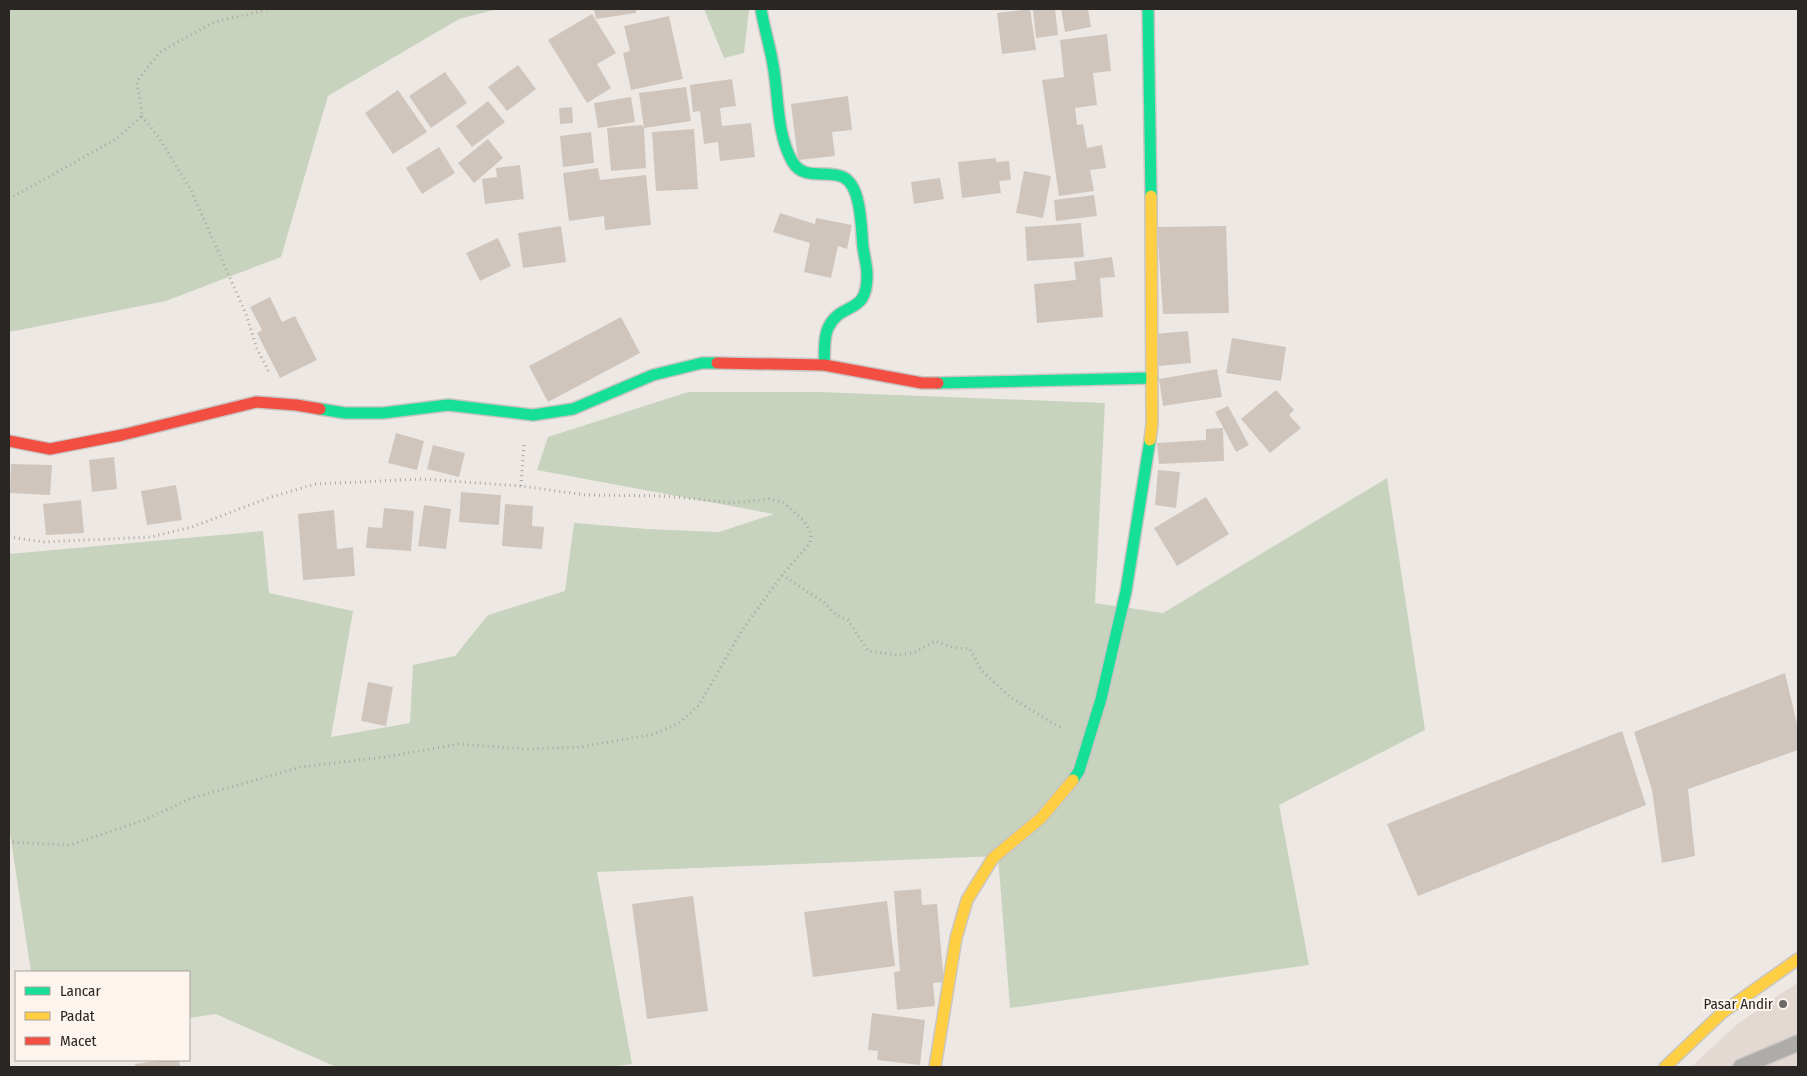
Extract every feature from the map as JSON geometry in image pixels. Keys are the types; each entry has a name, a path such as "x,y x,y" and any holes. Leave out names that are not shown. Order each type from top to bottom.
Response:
{"street":[{"path":"761,9 773,64 782,128 792,162 799,170 807,174 839,176 849,180 861,219 867,289 864,298 858,305 837,317 829,325 825,339 824,365"},
{"path":"935,1067 956,938 967,900 993,858 1041,818 1066,790 1079,771 1101,699 1126,591 1152,424 1151,124 1148,9"},
{"path":"9,441 50,449 122,435 256,402 296,405 345,413 384,413 448,405 533,415 573,409 653,375 702,363 824,365 922,383 1152,378"},
{"path":"1665,1067 1723,1012 1798,959"}],"lane":[{"path":"1741,1067 1798,1043"}],"path":[{"path":"270,9 214,22 160,52 137,81 142,116 191,190 246,314 257,349 271,375"},
{"path":"9,199 116,139 142,116"},
{"path":"522,486 526,425 533,415"},
{"path":"9,536 44,542 150,537 192,527 271,497 316,484 423,479 522,486 586,495 666,496 733,503 769,499 783,502 804,521 811,533 810,544 782,575 741,632 699,705 679,723 654,734 581,747 527,749 459,744 385,757 302,767 192,798 144,820 70,844 9,842"},
{"path":"782,575 825,603 836,615 848,620 868,651 898,655 912,653 935,641 956,648 970,649 981,670 1010,697 1088,743"}],"shaded area":[{"name":"Pasar Andir","path":"1798,982 1798,1067 1691,1067 1736,1025"}],"green space":[{"path":"9,9 497,9 459,19 328,96 281,257 166,301 9,332"},
{"path":"704,9 749,9 744,53 724,58"},
{"path":"688,392 819,392 1105,403 1095,603 1163,613 1387,478 1425,730 1279,805 1309,965 1010,1008 998,856 597,872 632,1064 609,1067 336,1067 216,1014 190,1018 190,971 31,971 9,827 9,554 263,531 269,593 353,611 331,737 410,723 413,665 455,656 488,615 565,591 574,523 719,532 774,514 537,470 548,437"}],"building":[{"path":"594,9 636,9 636,13 596,19"},
{"path":"1030,9 1036,50 1002,54 997,13"},
{"path":"1033,9 1055,9 1058,35 1036,38"},
{"path":"1061,9 1088,9 1091,27 1065,32"},
{"path":"592,14 616,53 597,64 611,88 587,103 548,40"},
{"path":"669,16 683,79 631,90 623,53 630,51 624,26"},
{"path":"1107,34 1111,71 1093,73 1097,105 1075,108 1077,125 1083,124 1087,148 1102,145 1106,168 1090,170 1094,191 1059,196 1042,80 1064,77 1060,40"},
{"path":"518,65 536,89 507,111 488,87"},
{"path":"445,72 467,103 431,128 409,96"},
{"path":"732,79 736,106 720,108 722,126 751,123 755,157 720,161 718,142 704,144 700,111 693,112 690,85"},
{"path":"686,87 691,121 644,128 639,93"},
{"path":"398,90 427,132 393,154 365,113"},
{"path":"848,96 852,130 832,132 835,156 798,160 791,104"},
{"path":"631,97 635,122 598,128 594,103"},
{"path":"488,101 505,122 472,147 456,126"},
{"path":"572,107 573,123 560,124 559,108"},
{"path":"642,125 644,128 646,168 611,171 607,128"},
{"path":"694,129 698,189 656,191 652,132"},
{"path":"591,132 594,163 563,167 560,136"},
{"path":"488,139 503,158 474,183 458,163"},
{"path":"439,147 455,173 422,194 406,168"},
{"path":"996,158 996,162 1009,161 1011,180 999,181 1001,193 962,198 958,162"},
{"path":"520,165 524,199 485,204 482,179 497,177 496,168"},
{"path":"598,168 600,180 646,175 651,225 605,230 604,216 569,221 563,173"},
{"path":"1024,171 1051,176 1043,218 1016,213"},
{"path":"940,178 944,199 914,204 911,182"},
{"path":"1094,195 1097,216 1056,221 1054,200"},
{"path":"780,213 815,224 816,218 852,225 847,249 838,246 831,278 804,272 810,243 773,232"},
{"path":"1081,223 1084,257 1027,261 1025,227"},
{"path":"561,226 566,262 523,268 518,233"},
{"path":"1226,226 1229,313 1163,314 1157,227"},
{"path":"498,238 511,266 480,281 466,253"},
{"path":"1112,257 1115,277 1100,278 1103,317 1037,323 1034,284 1076,280 1074,262"},
{"path":"270,297 282,322 295,316 317,360 280,378 257,333 262,330 250,307"},
{"path":"621,317 640,353 548,402 529,366"},
{"path":"1188,331 1191,363 1159,366 1155,334"},
{"path":"1232,338 1286,347 1281,381 1226,373"},
{"path":"1217,369 1222,397 1163,406 1159,379"},
{"path":"1276,390 1294,410 1289,415 1301,428 1270,453 1241,419"},
{"path":"1228,406 1249,445 1236,452 1215,412"},
{"path":"1223,428 1224,461 1159,464 1157,443 1206,440 1206,429"},
{"path":"396,433 424,441 417,470 388,463"},
{"path":"433,445 465,453 459,477 427,469"},
{"path":"114,457 117,489 92,492 89,460"},
{"path":"11,464 52,465 50,495 10,493"},
{"path":"1158,470 1180,472 1176,508 1155,505"},
{"path":"176,485 182,520 147,525 141,491"},
{"path":"461,492 501,495 499,525 459,522"},
{"path":"1206,497 1229,534 1177,566 1154,528"},
{"path":"81,500 84,533 46,535 43,504"},
{"path":"505,504 533,506 532,526 544,527 542,549 502,546"},
{"path":"424,505 451,509 446,549 418,546"},
{"path":"384,508 414,511 411,551 366,548 368,527 382,528"},
{"path":"334,510 337,549 353,547 355,576 303,580 298,514"},
{"path":"1785,673 1798,728 1798,750 1688,789 1695,856 1662,863 1652,790 1634,732"},
{"path":"368,682 393,687 386,726 361,721"},
{"path":"1622,731 1646,805 1418,896 1387,824"},
{"path":"921,889 922,905 937,904 944,982 933,983 935,1006 897,1010 894,972 900,971 894,891"},
{"path":"693,896 708,1011 647,1019 632,904"},
{"path":"887,901 895,966 813,977 804,912"},
{"path":"872,1013 925,1020 920,1065 877,1060 878,1051 868,1050"},
{"path":"179,1061 180,1067 136,1067 135,1064"}],"traffic: fast":[{"path":"761,9 773,65 783,138 792,161 803,171 836,175 843,177 849,182 857,198 861,219 867,271 866,288 859,303 833,319 828,328 825,341 824,365"},
{"path":"1148,9 1151,196"},
{"path":"320,409 345,413 383,413 448,405 533,415 573,409 653,375 702,363 717,363"},
{"path":"938,383 1152,378"},
{"path":"1073,780 1079,771 1101,699 1126,591 1150,440"}],"traffic: slow":[{"path":"1150,440 1152,424 1151,196"},
{"path":"935,1067 956,938 967,900 993,858 1041,818 1073,780"},
{"path":"1665,1067 1723,1012 1798,959"}],"traffic: jam":[{"path":"717,363 824,365 922,383 938,383"},
{"path":"9,441 50,449 122,435 256,402 320,409"}],"place":[{"name":"Pasar Andir","path":"1783,1004"}]}
